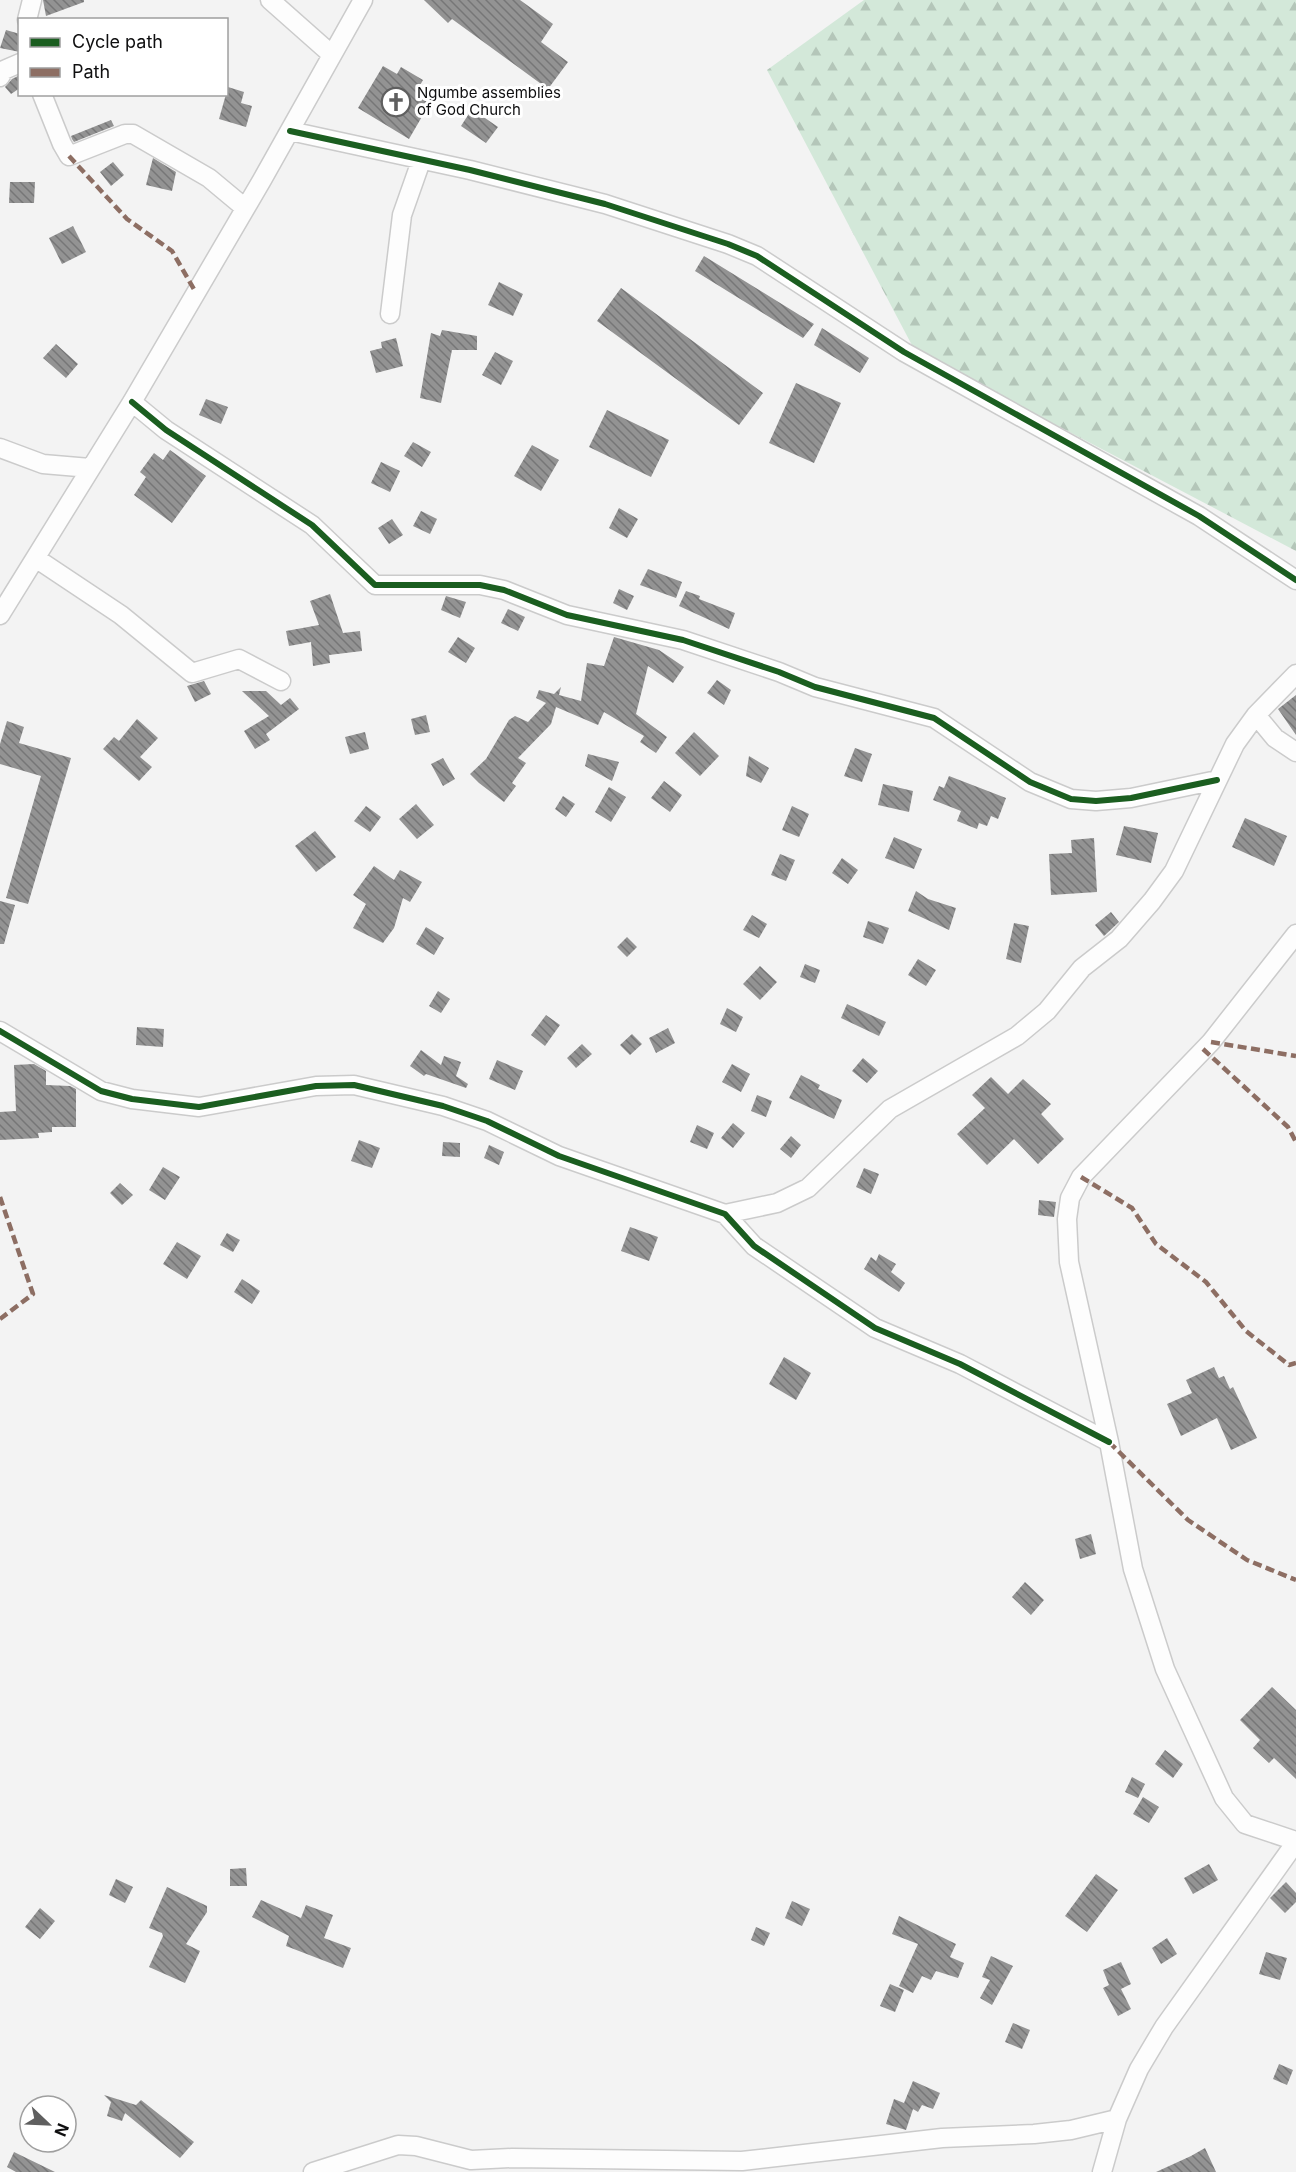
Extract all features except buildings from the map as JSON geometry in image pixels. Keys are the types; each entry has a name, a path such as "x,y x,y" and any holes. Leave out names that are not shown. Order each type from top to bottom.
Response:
{"street":[{"path":"28,18 32,0"},
{"path":"270,0 331,54"},
{"path":"0,615 37,559 132,402 290,131 363,0"},
{"path":"0,77 4,70 18,64"},
{"path":"43,96 69,156 125,134 133,134 209,178 245,208"},
{"path":"290,131 605,204 728,244 757,256 904,352 1199,516 1296,580"},
{"path":"390,314 402,215 421,161"},
{"path":"132,402 166,430 312,525 375,585 480,585 504,590 567,615 683,640 779,672 816,687 934,718 1030,782 1071,799 1096,801 1131,798 1217,780"},
{"path":"0,448 43,464 90,468"},
{"path":"37,559 121,615 154,645 192,673 239,659 281,681"},
{"path":"725,1214 777,1203 808,1188 890,1109 1017,1036 1047,1011 1082,968 1119,939 1152,901 1174,871 1235,744 1256,715 1296,674"},
{"path":"1256,715 1275,738 1296,752"},
{"path":"1102,2172 1117,2119 1139,2069 1164,2027 1296,1841 1245,1824 1224,1798 1165,1669 1133,1569 1109,1442 1069,1262 1067,1219 1070,1198 1081,1177 1211,1042 1296,934"},
{"path":"0,1030 101,1091 132,1099 199,1107 316,1086 354,1085 443,1106 487,1121 559,1156 725,1214 754,1246 875,1328 960,1364 1109,1442"},
{"path":"313,2172 398,2145 416,2146 471,2160 512,2158 742,2161 942,2138 1071,2130 1117,2119"}],"green space":[{"path":"864,0 1296,0 1296,551 915,351 767,70"}],"marked path":[{"path":"69,156 127,219 172,251 195,291"},
{"path":"1211,1042 1296,1056"},
{"path":"1203,1049 1288,1127 1296,1142"},
{"path":"1081,1177 1132,1208 1156,1244 1206,1282 1246,1331 1289,1365 1296,1363"},
{"path":"0,1197 33,1294 0,1319"},
{"path":"1109,1442 1188,1520 1247,1560 1296,1580"}],"cycle path":[{"path":"290,131 470,170 605,204 728,244 757,256 904,352 1199,516 1296,580"},
{"path":"132,402 166,430 312,525 375,585 480,585 504,590 567,615 683,640 779,672 815,687 934,718 1030,782 1071,799 1096,801 1131,798 1217,780"},
{"path":"0,1031 101,1091 132,1099 199,1107 316,1086 354,1085 443,1106 487,1121 559,1156 725,1214 754,1246 875,1328 960,1364 1109,1442"}],"place":[{"name":"Ngumbe assemblies of God Church","path":"396,102"}]}
